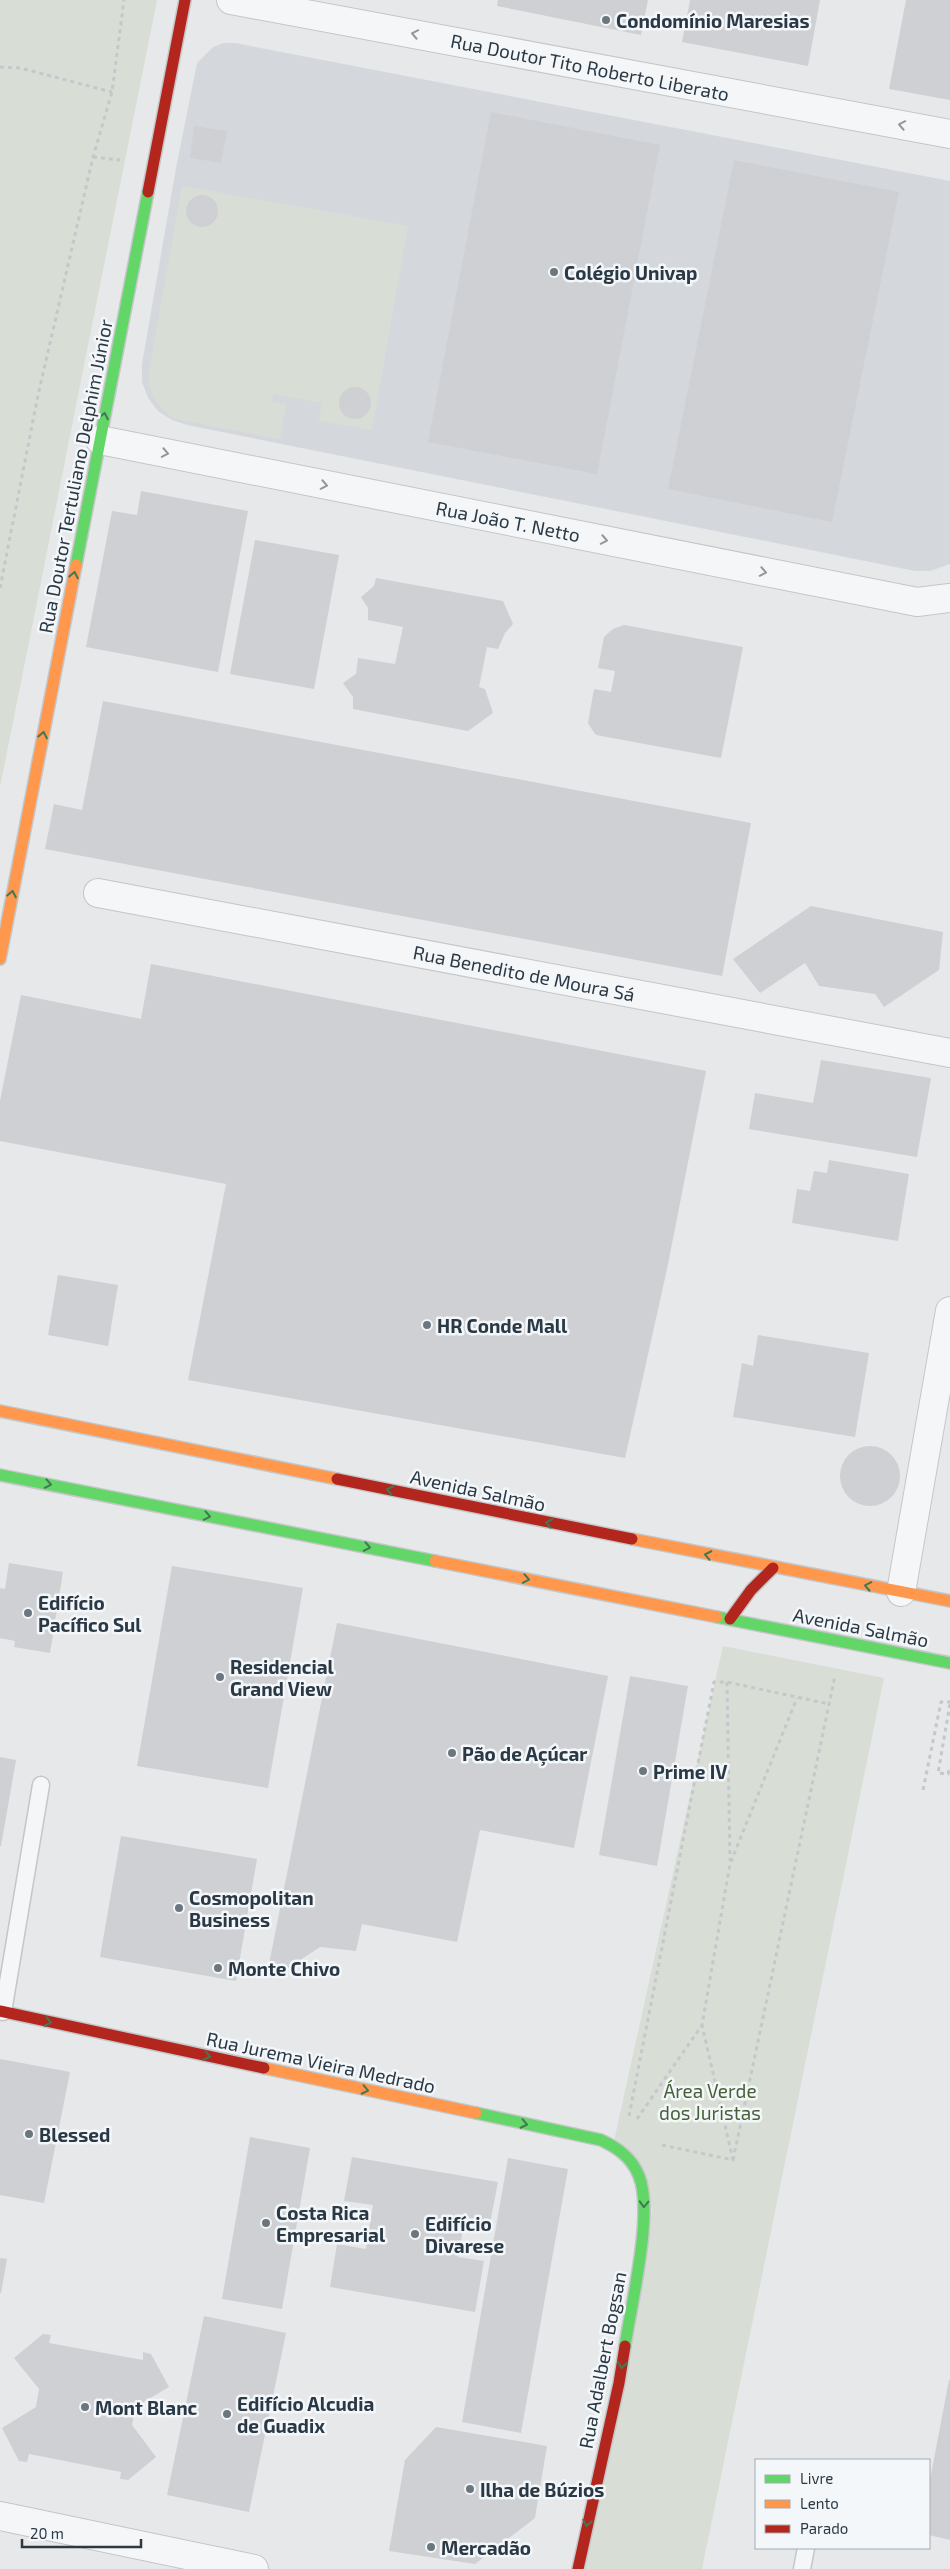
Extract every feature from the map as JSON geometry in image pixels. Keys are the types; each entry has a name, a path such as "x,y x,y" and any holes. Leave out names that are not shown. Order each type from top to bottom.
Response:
{"street":[{"name":"Rua Doutor Tertuliano Delphim Júnior","path":"0,959 185,0"},
{"name":"Rua Doutor Tito Roberto Liberato","path":"231,0 950,134"},
{"name":"Rua João T. Netto","path":"100,440 917,602 950,598"},
{"name":"Rua Benedito de Moura Sá","path":"98,893 950,1053"},
{"path":"901,1592 950,1311"},
{"name":"Avenida Salmão","path":"0,1411 773,1568 950,1601"},
{"name":"Avenida Salmão","path":"0,1475 950,1663"},
{"path":"730,1619 750,1590 773,1568"},
{"name":"Rua Jurema Vieira Medrado","path":"1,2012 601,2140 619,2149 629,2158"},
{"name":"Rua Adalbert Bogsan","path":"578,2569 619,2383 642,2236 644,2197 639,2175 629,2158"},
{"path":"0,2516 254,2569"}],"lane":[{"path":"1,2012 41,1785"},
{"path":"802,2569 806,2549"}],"path":[{"path":"0,588 38,395 93,156 112,92 124,0"},
{"path":"0,67 20,68 112,92"},
{"path":"625,2137 714,1682 727,1682 829,1704 733,2160"},
{"path":"727,1682 730,1864 702,2025 733,2160"},
{"path":"730,1864 797,1698"},
{"path":"923,1790 941,1702 950,1703 938,1772 948,1774 950,1767"},
{"path":"619,2149 625,2137 702,2025"},
{"path":"625,2137 733,2160"}],"shaded area":[{"name":"Colégio Univap","path":"224,43 235,43 950,181 950,564 930,571 915,571 187,425 172,420 158,411 148,398 142,382 142,364 176,168 197,63 213,47"}],"green space":[{"path":"0,0 157,0 0,787"},
{"path":"182,186 408,226 372,430 319,421 322,403 273,394 272,402 286,404 280,439 175,419 164,411 156,401 148,377"},
{"name":"Área Verde dos Juristas","path":"723,1646 884,1678 702,2569 578,2569 652,2210 614,2141"}],"building":[{"name":"Condomínio Maresias","path":"498,0 648,0 641,35 497,6"},
{"path":"690,0 820,0 808,66 682,42"},
{"path":"906,0 950,0 950,100 889,89"},
{"path":"491,112 660,145 597,474 428,442"},
{"path":"194,126 227,131 221,163 190,158"},
{"path":"734,160 899,192 832,522 668,489"},
{"path":"202,195 208,196 213,200 217,205 217,217 213,222 208,226 202,227 196,226 191,222 187,217 186,211 187,205 191,200 196,196"},
{"path":"355,387 361,388 366,392 370,397 370,409 366,414 361,418 355,419 349,418 344,414 340,409 339,403 340,397 344,392 349,388"},
{"path":"141,491 248,511 218,672 86,647 112,511 137,515"},
{"path":"255,540 339,555 314,689 230,674"},
{"path":"376,578 503,601 513,624 505,633 498,649 487,647 479,687 485,689 493,713 468,731 353,709 353,697 343,683 356,674 358,658 395,664 403,627 368,620 368,608 361,597 374,586"},
{"path":"624,625 743,647 721,758 596,735 593,731 588,723 594,689 611,692 615,671 598,668 604,637 613,629"},
{"path":"103,701 751,823 722,976 45,849 54,804 82,810"},
{"path":"811,906 943,932 939,970 884,1007 875,994 819,986 805,963 760,993 733,959"},
{"path":"151,964 706,1071 667,1269 625,1458 188,1380 226,1184 0,1141 0,1101 21,995 141,1019"},
{"path":"821,1060 931,1078 917,1157 749,1129 755,1093 813,1103"},
{"path":"829,1160 909,1174 898,1241 792,1223 797,1189 810,1191 814,1171 827,1173"},
{"path":"58,1275 118,1285 108,1346 48,1335"},
{"path":"758,1335 869,1353 855,1437 733,1417 742,1363 753,1366"},
{"path":"870,1446 887,1451 895,1459 900,1476 895,1493 887,1501 870,1506 853,1501 845,1493 840,1476 845,1459 853,1451"},
{"name":"Edifício Pacífico Sul","path":"9,1563 63,1572 50,1653 14,1647 15,1641 0,1638 0,1588 5,1589"},
{"name":"Residencial Grand View","path":"172,1566 303,1588 268,1788 137,1766"},
{"name":"Pão de Açúcar","path":"337,1623 608,1676 574,1848 480,1830 457,1942 362,1924 356,1951 320,1947 279,1974 267,1974"},
{"name":"Prime IV","path":"630,1676 688,1686 657,1866 599,1855"},
{"path":"0,1757 16,1760 1,1846 0,1846"},
{"name":"Cosmopolitan Business","path":"121,1836 257,1859 236,1981 100,1957"},
{"name":"Blessed","path":"0,2059 70,2072 44,2203 0,2195"},
{"name":"Costa Rica Empresarial","path":"250,2137 310,2148 282,2309 222,2299"},
{"name":"Edifício Divarese","path":"352,2157 498,2182 490,2223 465,2219 458,2257 484,2261 475,2312 330,2287 337,2244 366,2249 373,2205 344,2201"},
{"path":"508,2158 568,2169 521,2433 462,2422"},
{"path":"0,2258 7,2259 1,2293 0,2293"},
{"name":"Edifício Alcudia de Guadix","path":"204,2316 286,2333 249,2512 167,2495"},
{"name":"Mont Blanc","path":"43,2334 51,2335 49,2343 143,2360 143,2352 151,2354 169,2387 135,2407 132,2425 156,2457 128,2480 120,2479 121,2472 29,2454 27,2462 19,2461 2,2428 36,2407 39,2389 14,2358"},
{"path":"950,2380 950,2540 930,2535 930,2480"},
{"name":"Ilha de Búzios","path":"436,2427 547,2446 535,2518 475,2564 389,2551 405,2460"}],"traffic: fast":[{"path":"76,565 148,192"},
{"path":"0,1475 435,1561"},
{"path":"717,1617 950,1663"},
{"path":"476,2113 601,2140 619,2150 636,2170 643,2192 643,2235 625,2346"}],"traffic: slow":[{"path":"0,959 76,565"},
{"path":"0,1411 337,1479"},
{"path":"632,1539 950,1601"},
{"path":"435,1561 717,1617"},
{"path":"264,2068 476,2113"}],"traffic: jam":[{"path":"148,192 185,0"},
{"path":"337,1479 632,1539"},
{"path":"730,1619 751,1590 773,1568"},
{"path":"0,2011 264,2068"},
{"path":"578,2569 619,2383 625,2346"}],"place":[{"name":"Condomínio Maresias","path":"606,20"},
{"name":"Colégio Univap","path":"554,272"},
{"name":"HR Conde Mall","path":"427,1325"},
{"name":"Edifício Pacífico Sul","path":"28,1613"},
{"name":"Residencial Grand View","path":"220,1677"},
{"name":"Pão de Açúcar","path":"452,1753"},
{"name":"Prime IV","path":"643,1771"},
{"name":"Cosmopolitan Business","path":"179,1908"},
{"name":"Monte Chivo","path":"218,1968"},
{"name":"Blessed","path":"29,2134"},
{"name":"Costa Rica Empresarial","path":"266,2223"},
{"name":"Edifício Divarese","path":"415,2234"},
{"name":"Mont Blanc","path":"85,2407"},
{"name":"Edifício Alcudia de Guadix","path":"227,2414"},
{"name":"Ilha de Búzios","path":"470,2489"},
{"name":"Mercadão","path":"431,2547"}]}
